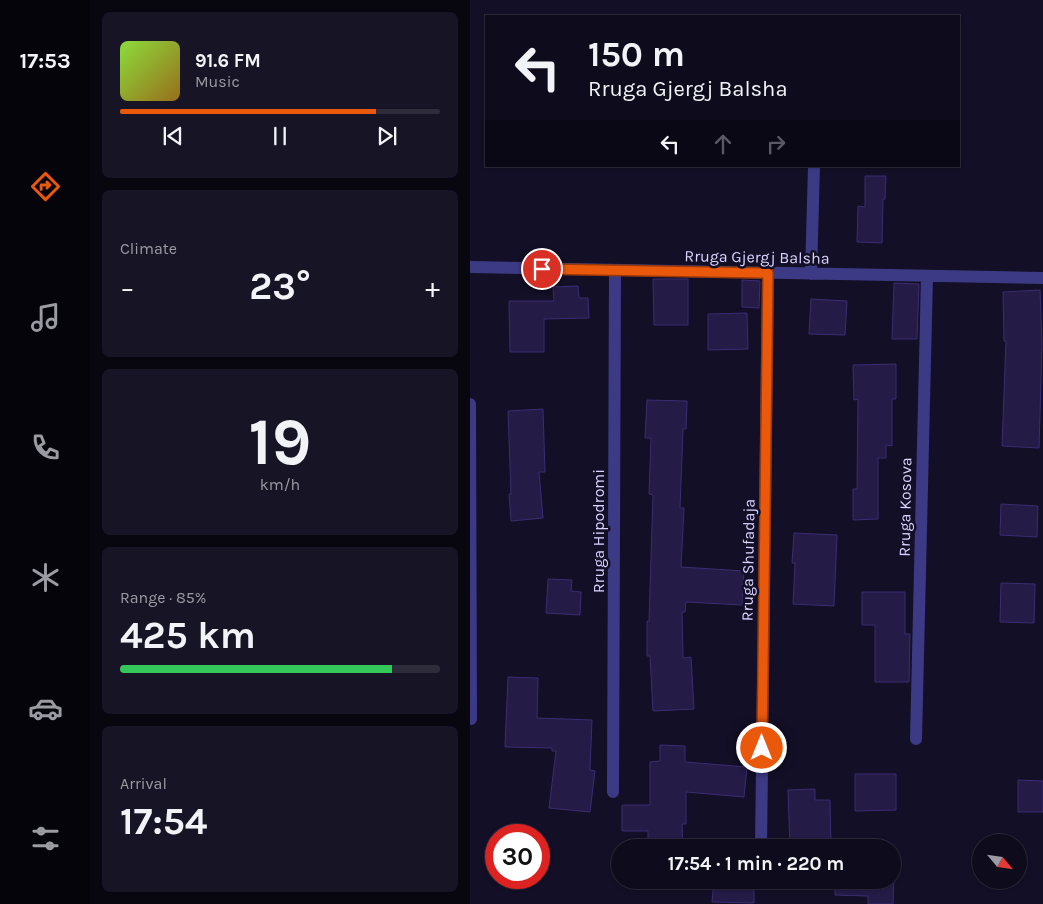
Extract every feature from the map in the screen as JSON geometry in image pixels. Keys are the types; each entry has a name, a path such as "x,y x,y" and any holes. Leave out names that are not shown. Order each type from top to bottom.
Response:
{"street":[{"path":"811,274 814,167"},
{"name":"Rruga Gjergj Balsha","path":"470,267 1043,278"},
{"name":"Rruga Hipodromi","path":"613,792 615,270"},
{"name":"Rruga Shufadaja","path":"761,839 768,273"},
{"name":"Rruga Kosova","path":"916,739 927,276"},
{"path":"470,404 471,720"}],"building":[{"path":"865,176 886,176 885,199 883,199 882,243 857,242 858,206 865,207"},
{"path":"653,279 688,279 688,325 654,325"},
{"path":"742,280 760,281 759,308 742,307"},
{"path":"894,283 919,284 917,339 892,339"},
{"path":"578,286 579,298 588,298 589,318 544,319 544,352 510,352 509,301 554,301 553,287"},
{"path":"1040,290 1042,344 1039,448 1002,446 1006,341 1004,341 1003,292"},
{"path":"811,299 847,301 845,335 809,334"},
{"path":"747,313 748,349 708,350 708,314"},
{"path":"896,364 896,399 892,399 892,446 886,445 886,458 878,458 878,519 853,520 853,489 857,489 858,399 854,400 853,365"},
{"path":"647,400 687,401 686,429 683,429 680,508 684,508 681,567 744,571 742,605 686,602 685,612 682,612 683,658 691,657 694,709 653,711 650,656 647,656 653,495 649,494 651,438 645,438"},
{"path":"543,409 545,472 539,472 543,518 511,521 508,411"},
{"path":"1001,504 1038,506 1037,537 1000,535"},
{"path":"794,533 837,535 834,606 793,604 795,563 792,563"},
{"path":"548,579 572,580 571,591 581,592 580,615 546,613"},
{"path":"1001,583 1035,584 1034,623 1000,622"},
{"path":"862,592 905,592 905,634 910,634 909,682 875,682 875,625 862,625"},
{"path":"508,677 538,678 537,718 592,720 590,770 595,771 590,812 549,808 556,751 552,751 552,748 505,747"},
{"path":"660,745 685,746 685,762 747,767 744,797 686,792 686,824 682,824 683,839 648,839 648,831 622,831 622,805 650,805 650,762 660,761"},
{"path":"855,774 896,774 896,810 855,811"},
{"path":"1018,780 1043,781 1043,812 1018,812"},
{"path":"815,789 815,800 830,800 831,839 790,839 788,790"},
{"path":"713,889 754,889 754,903 712,902"},
{"path":"835,889 894,889 893,904 868,904 868,896 835,895"}],"route":[{"path":"542,269 768,273 762,748"}]}
